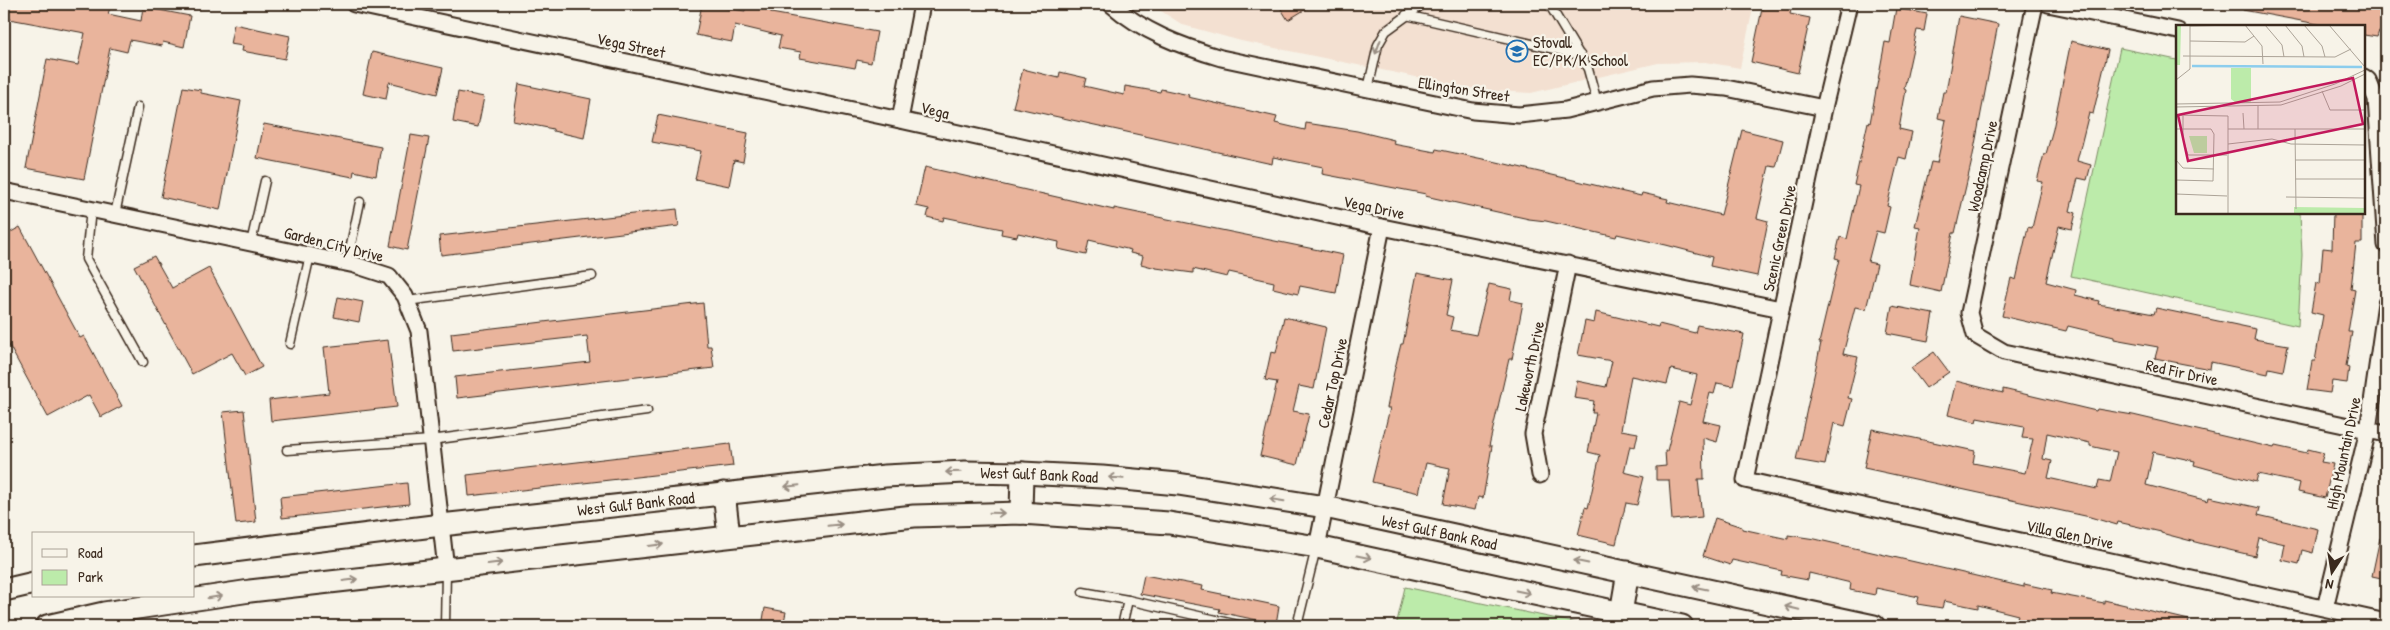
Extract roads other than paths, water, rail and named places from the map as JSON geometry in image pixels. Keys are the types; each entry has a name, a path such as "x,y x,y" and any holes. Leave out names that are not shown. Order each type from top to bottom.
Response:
{"main road":[{"name":"West Gulf Bank Road","path":"195,556 724,493 894,475 964,472 1022,473 1102,477 1178,484 1325,507 1874,626"},
{"path":"1021,514 1022,473"},
{"path":"724,493 729,536"},
{"path":"195,596 914,516 1021,514 1169,523 1317,547 1682,626"},
{"path":"1621,613 1628,572"},
{"path":"4,590 32,583"},
{"path":"47,626 102,605 176,598"}],"street":[{"name":"Vega Street","path":"354,4 900,120"},
{"path":"900,120 922,4"},
{"name":"Ellington Street","path":"1111,4 1146,29 1183,47 1221,58 1473,111 1519,115 1566,110 1653,88 1690,85 1726,88 1824,108"},
{"name":"Scenic Green Drive","path":"1745,480 1824,108 1850,4"},
{"name":"Woodcamp Drive","path":"1975,336 1969,313 2035,4"},
{"path":"2048,4 2176,31"},
{"path":"2365,78 2368,80 2376,99 2384,182 2386,245"},
{"name":"Vega","path":"900,120 962,135"},
{"name":"Vega Drive","path":"962,135 1382,227 1781,309"},
{"name":"Garden City Drive","path":"4,191 347,263 389,276 407,301 419,331 446,569"},
{"name":"Cedar Top Drive","path":"1317,547 1382,227"},
{"name":"Lakeworth Drive","path":"1540,475 1533,434 1568,264"},
{"name":"High Mountain Drive","path":"2325,608 2368,430 2386,303"},
{"name":"Red Fir Drive","path":"1975,336 2004,352 2386,434"},
{"name":"Villa Glen Drive","path":"1745,480 2386,622"}],"lane":[{"path":"1368,89 1378,45 1386,31 1423,4"},
{"path":"1548,4 1588,69 1597,102"},
{"path":"1406,15 1580,55"},
{"path":"115,214 138,107"},
{"path":"251,243 265,181"},
{"path":"347,263 360,202"},
{"path":"91,209 86,259 143,362"},
{"path":"290,344 310,255"},
{"path":"407,301 592,276"},
{"path":"287,450 432,440 647,411"},
{"path":"1297,626 1317,547"},
{"path":"446,569 446,626"},
{"path":"1083,592 1128,600 1242,626"},
{"path":"1122,626 1128,600"}],"place":[{"name":"Stovall EC/PK/K School","path":"1517,51"}]}
